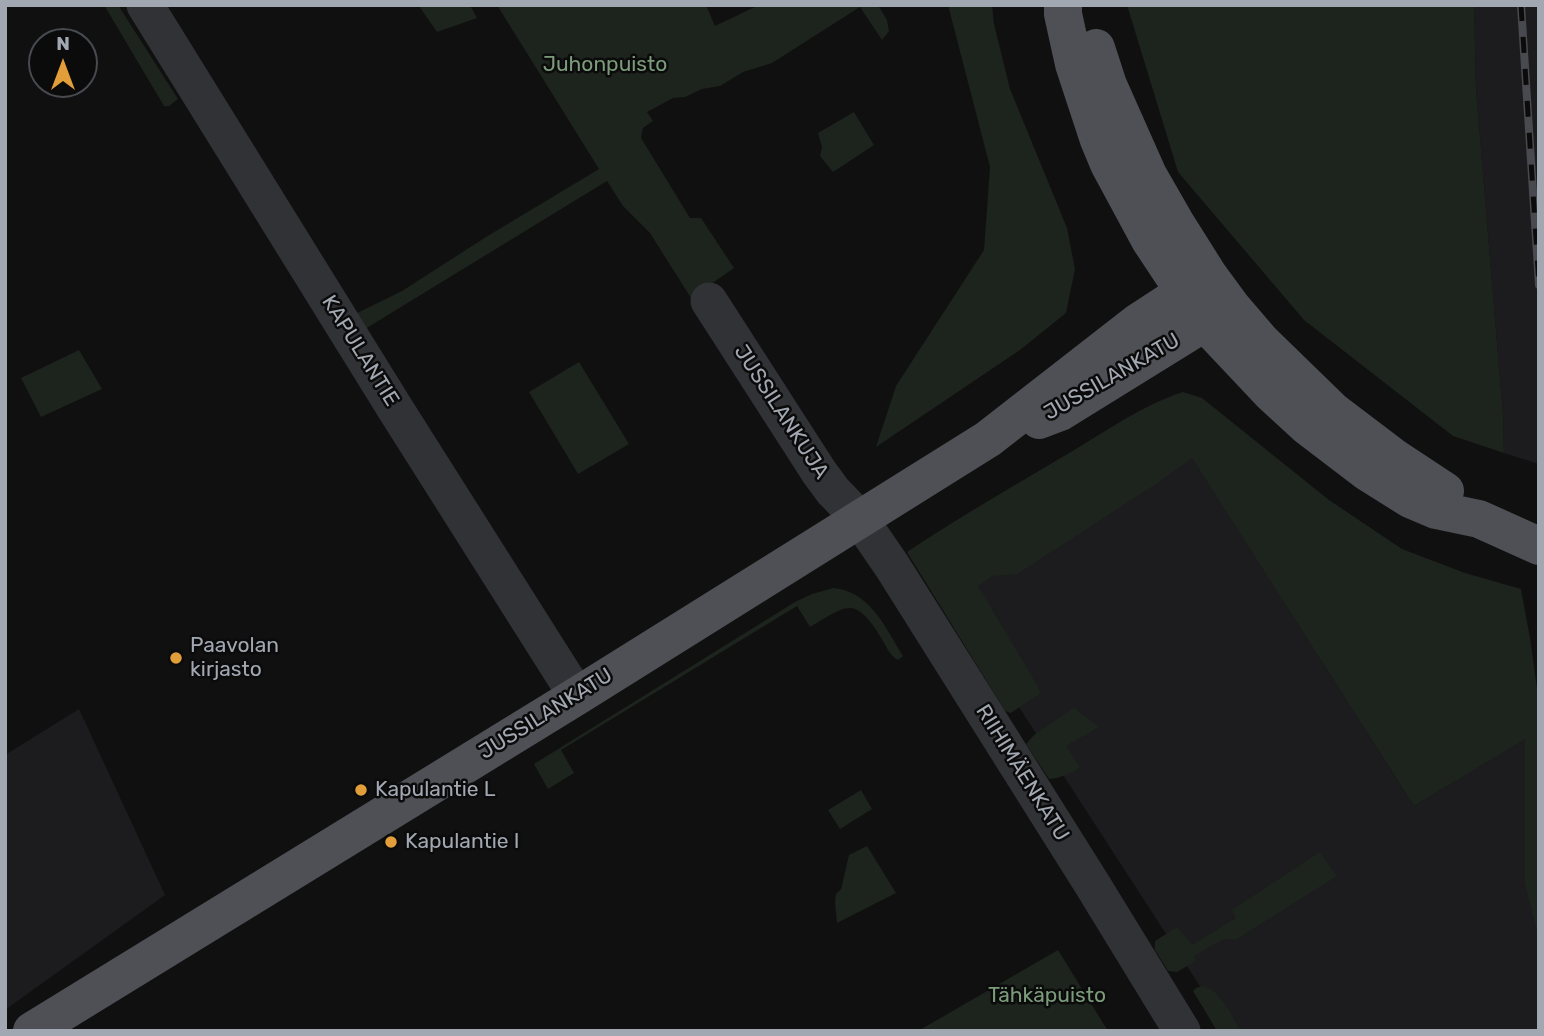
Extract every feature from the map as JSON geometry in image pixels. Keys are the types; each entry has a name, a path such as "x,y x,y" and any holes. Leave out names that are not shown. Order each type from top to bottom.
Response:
{"main road":[{"path":"1063,5 1074,64 1104,152 1123,192 1150,240 1207,300 1271,393 1336,450 1410,499 1436,510 1479,519 1539,546"},
{"path":"1084,5 1108,85 1136,149 1175,222 1207,300"},
{"name":"JUSSILANKATU","path":"32,1031 577,696 988,439 1059,412 1207,300"}],"street":[{"name":"KAPULANTIE","path":"145,5 577,696"},
{"name":"JUSSILANKUJA","path":"709,300 819,472 859,518"},
{"name":"RIIHIMÄENKATU","path":"859,518 892,566 1182,1031"}],"shaded area":[{"path":"1474,5 1539,5 1539,464 1504,453 1476,88"},
{"path":"1181,440 1414,806 1525,738 1539,803 1539,1031 1229,1031 1017,704 946,549"},
{"path":"79,709 165,895 5,1010 5,755"}],"green space":[{"path":"104,5 118,5 178,99 169,106 164,106"},
{"path":"420,5 470,5 477,18 437,32"},
{"name":"Juhonpuisto","path":"497,5 706,5 715,26 759,5 878,5 887,20 889,31 882,40 860,7 772,63 743,72 720,86 673,98 647,112 653,121 643,128 641,138 690,218 701,218 734,268 691,298 650,233 623,206 607,181 365,329 353,315 402,291 599,169"},
{"path":"948,5 992,5 1010,89 1067,228 1075,269 1066,313 1020,350 876,447 896,386 984,250 990,167"},
{"path":"1127,5 1474,5 1476,88 1504,453 1453,436 1304,320 1178,172"},
{"path":"854,112 874,145 833,172 820,156 822,147 818,133"},
{"path":"79,350 102,389 41,417 21,378"},
{"path":"579,362 629,444 578,474 529,392"},
{"path":"1183,392 1202,398 1329,500 1402,549 1465,573 1521,589 1539,703 1539,939 1525,884 1525,739 1414,806 1192,458 1017,574 993,576 978,586 1041,693 1011,713 1005,711 907,552 1124,419"},
{"path":"833,588 846,591 867,603 903,656 898,660 893,657 870,621 855,609 841,610 810,627 797,606 561,750 574,773 548,789 534,764 795,602"},
{"path":"1074,708 1099,727 1066,746 1080,767 1058,778 1049,779 1026,744 1034,735"},
{"path":"861,790 872,809 840,829 828,810"},
{"path":"867,846 896,893 837,923 836,894 841,889 849,855"},
{"path":"1320,852 1337,876 1237,939 1223,939 1194,956 1196,961 1177,972 1168,971 1155,950 1155,941 1177,927 1192,945 1236,918 1232,910"},
{"name":"Tähkäpuisto","path":"1058,950 1108,1031 918,1031"},
{"path":"1203,986 1221,998 1241,1031 1217,1031 1193,991"}],"railway":[{"path":"1521,5 1539,285"}],"place":[{"name":"Paavolan kirjasto","path":"176,658"},
{"name":"Kapulantie L","path":"361,790"},
{"name":"Kapulantie I","path":"391,842"}]}
